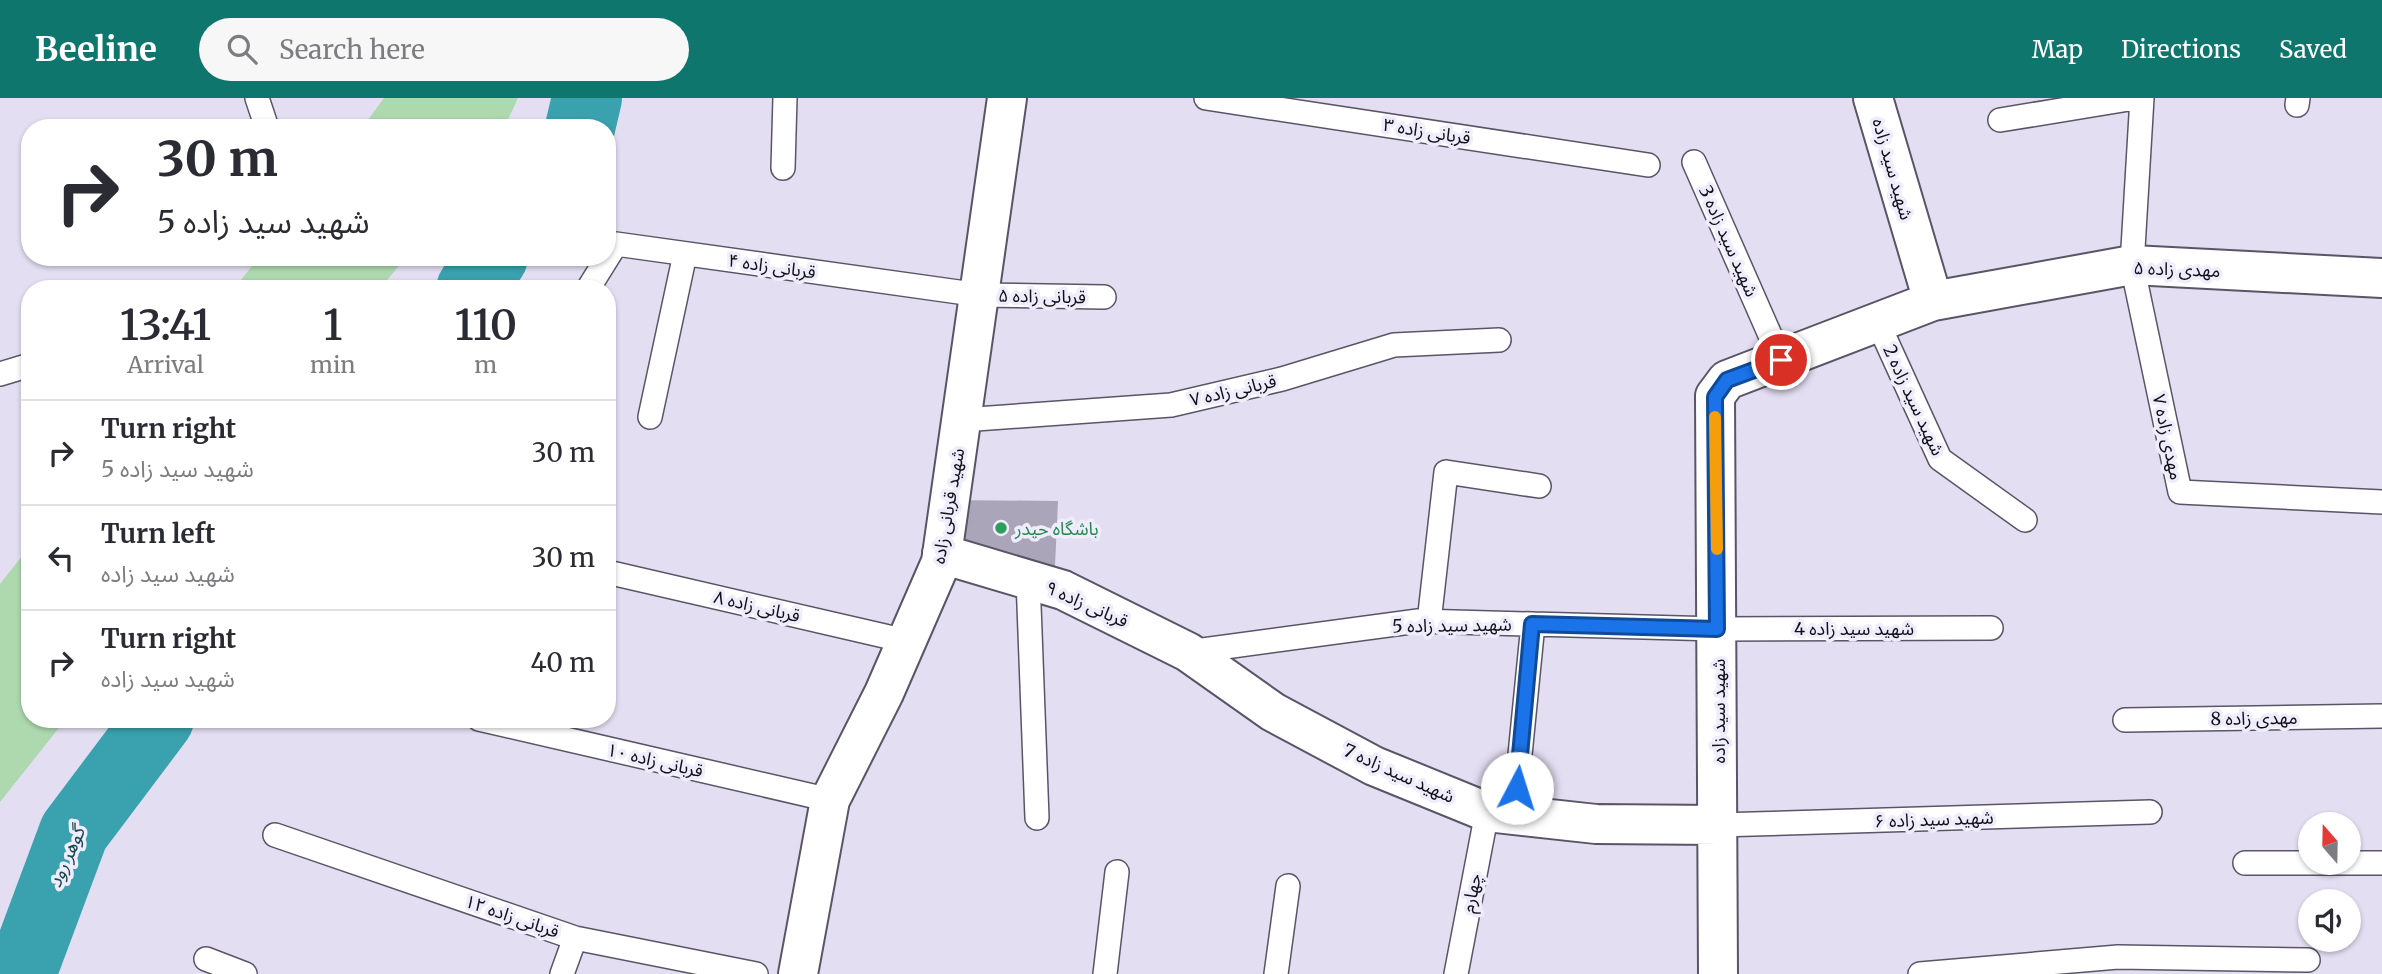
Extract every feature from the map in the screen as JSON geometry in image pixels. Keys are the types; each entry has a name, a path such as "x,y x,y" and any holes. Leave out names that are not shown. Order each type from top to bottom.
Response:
{"street":[{"name":"شهید قربانی زاده","path":"798,974 830,800 906,641 942,554 1007,98"},
{"name":"شهید سید زاده","path":"1718,974 1715,397 1727,380 1933,301 1873,98"},
{"name":"مهدی زاده ۵","path":"1933,301 2132,265 2382,278"},
{"name":"قربانی زاده ۹","path":"942,554 1063,590 1188,652"},
{"name":"شهید سید زاده 7","path":"1188,652 1273,712 1374,766 1500,813 1596,824 1718,825"}],"lane":[{"path":"257,98 264,119"},
{"path":"783,168 785,98"},
{"name":"قربانی زاده ۳","path":"1206,98 1648,165"},
{"path":"2000,120 2135,98"},
{"path":"2132,265 2142,98"},
{"name":"شهید سید زاده 3","path":"1694,162 1781,360"},
{"name":"قربانی زاده ۴","path":"616,244 981,295"},
{"path":"650,417 685,254"},
{"name":"مهدی زاده ۷","path":"2132,265 2180,492 2382,502"},
{"name":"قربانی زاده ۵","path":"981,295 1104,297"},
{"name":"شهید سید زاده 2","path":"1878,323 1940,460 2025,520"},
{"name":"قربانی زاده ۷","path":"962,420 1171,405 1282,379 1394,345 1499,340"},
{"path":"0,374 21,368"},
{"path":"1429,622 1446,472 1539,486"},
{"name":"قربانی زاده ۸","path":"616,574 906,641"},
{"path":"1028,579 1037,818"},
{"name":"شهید سید زاده 5","path":"1188,652 1429,622 1717,629"},
{"name":"چهارم","path":"1456,974 1500,813 1532,624"},
{"name":"شهید سید زاده 4","path":"1717,629 1991,628"},
{"name":"مهدی زاده 8","path":"2125,720 2382,716"},
{"name":"قربانی زاده ۱۰","path":"518,728 830,800"},
{"name":"شهید سید زاده ۶","path":"1718,825 2150,812"},
{"name":"قربانی زاده ۱۲","path":"275,835 575,938 756,974"},
{"path":"2245,863 2382,863"},
{"path":"1105,974 1117,872"},
{"path":"1276,974 1288,886"},
{"path":"562,974 575,938"},
{"path":"206,960 245,974"},
{"path":"1920,974 2308,960"}],"green space":[{"path":"384,98 518,98 508,119 369,119"},
{"path":"252,266 399,266 387,280 241,280"},
{"path":"21,557 21,728 59,728 0,802 0,584"}],"building":[{"name":"باشگاه حیدر","path":"950,500 1058,501 1054,587 942,554"}],"waterway":[{"name":"گوهر رود","path":"582,119 587,98"},
{"name":"گوهر رود","path":"477,280 487,266"},
{"name":"گوهر رود","path":"21,974 74,832 152,728"}],"slow traffic":[{"path":"1715,417 1717,549"}],"place":[{"name":"باشگاه حیدر","path":"1001,528"}],"route":[{"path":"1517,788 1532,624 1717,629 1715,397 1727,380 1781,360"}]}
